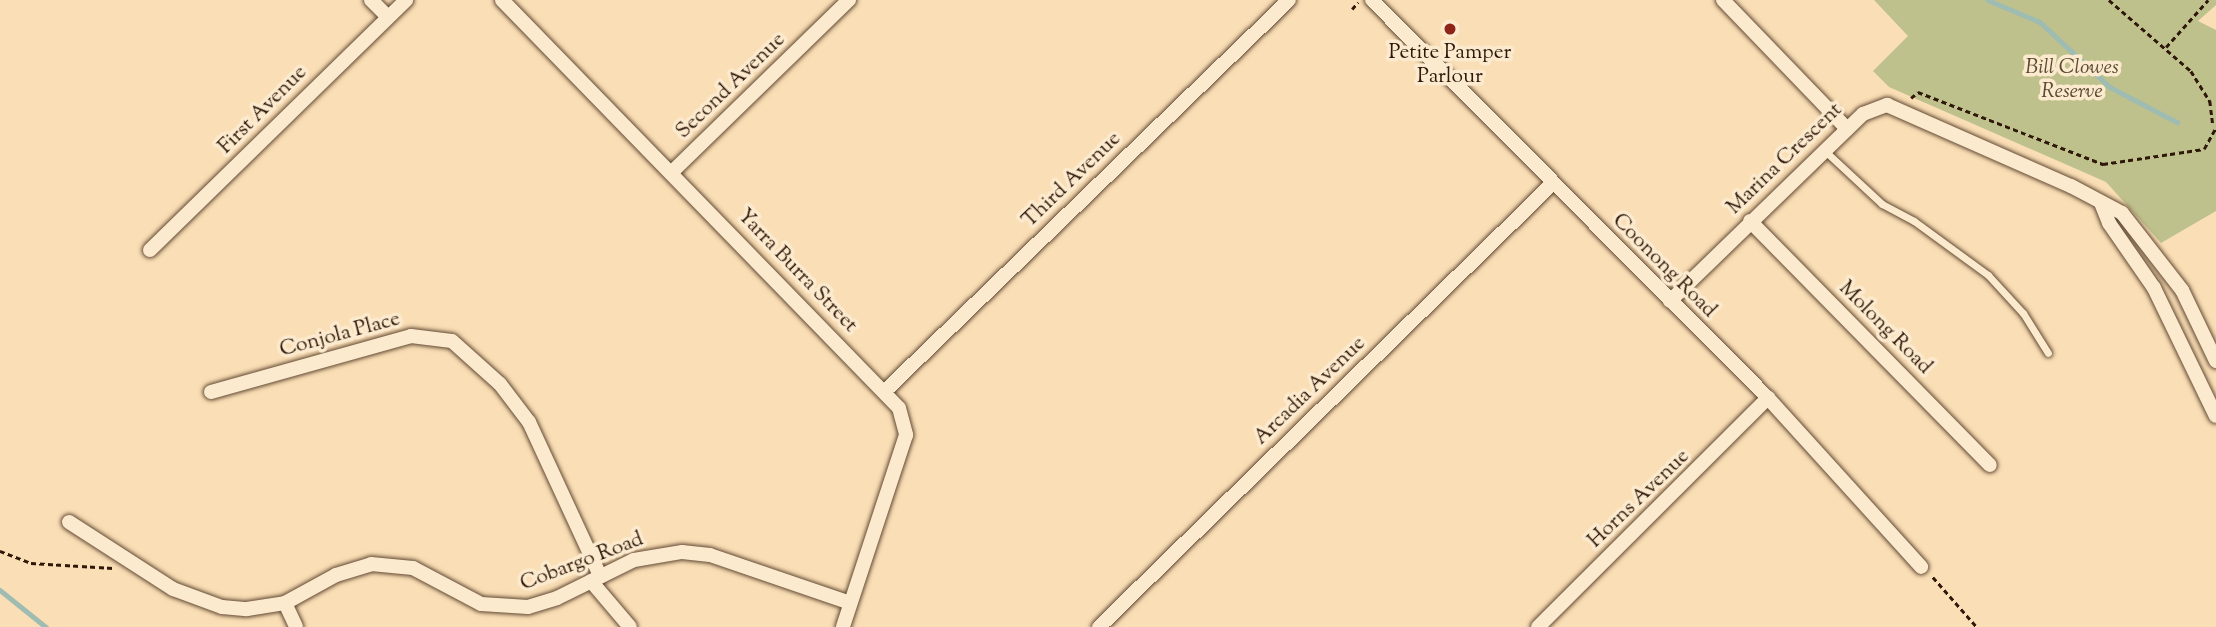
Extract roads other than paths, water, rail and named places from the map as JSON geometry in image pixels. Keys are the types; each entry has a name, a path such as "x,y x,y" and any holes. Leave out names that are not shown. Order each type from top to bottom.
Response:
{"street":[{"path":"371,0 387,16"},
{"name":"First Avenue","path":"150,250 406,0"},
{"name":"Yarra Burra Street","path":"502,0 899,408 906,435 843,627"},
{"name":"Second Avenue","path":"672,172 849,0"},
{"name":"Third Avenue","path":"885,391 1289,0"},
{"name":"Coonong Road","path":"1372,0 1551,185 1768,398 1921,566"},
{"path":"1723,0 1847,129"},
{"name":"Marina Crescent","path":"1670,301 1847,129 1871,108 1887,105 2071,186 2122,213 2158,254 2182,290 2216,361"},
{"name":"Arcadia Avenue","path":"1099,627 1551,185"},
{"path":"2101,203 2109,223 2154,288 2216,416"},
{"name":"Molong Road","path":"1750,221 1990,465"},
{"name":"Conjola Place","path":"211,392 411,336 452,341 500,384 530,422 595,579 630,627"},
{"name":"Horns Avenue","path":"1538,627 1768,398"},
{"name":"Cobargo Road","path":"69,522 173,589 222,607 247,610 285,603 346,571 371,564 413,568 470,600 502,607 542,604 652,555 698,554 850,603"},
{"path":"285,603 296,627"}],"lane":[{"path":"1825,151 1882,204 1913,221 1988,275 2024,313 2048,353"}],"waterway":[{"path":"1988,0 2040,22 2110,87 2177,122"},
{"path":"0,590 46,627"}],"place":[{"name":"Petite Pamper Parlour","path":"1450,29"}],"park label":[{"name":"Bill Clowes Reserve","path":"2072,80"}]}
